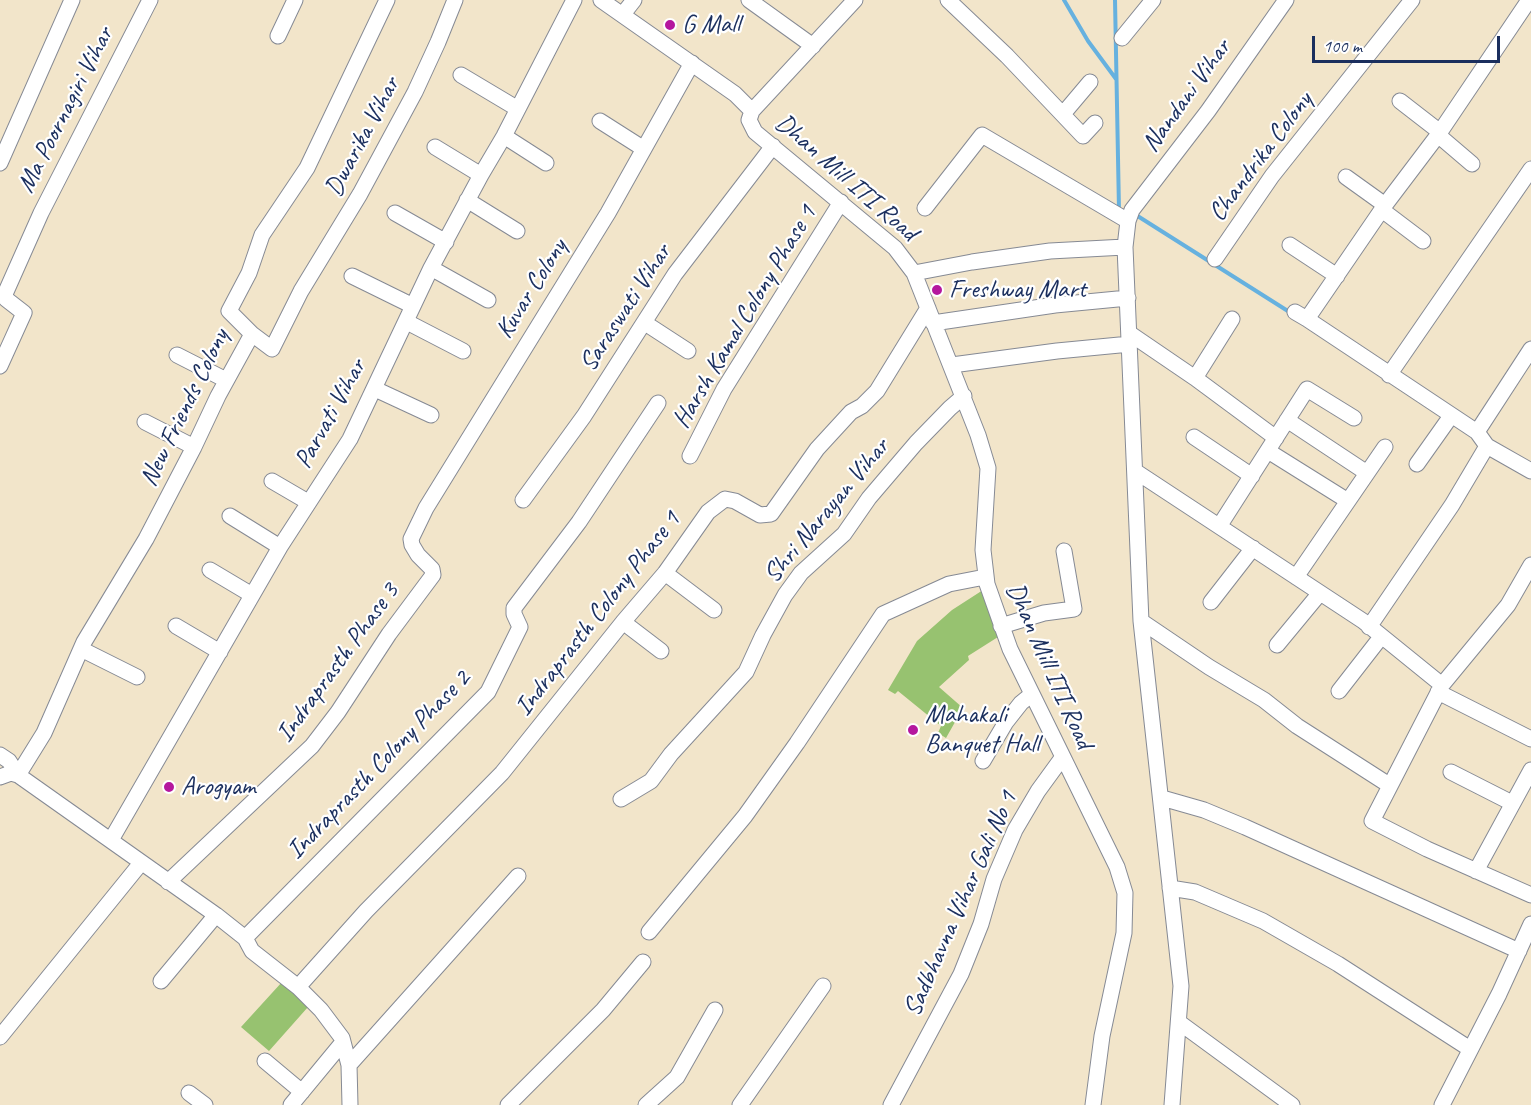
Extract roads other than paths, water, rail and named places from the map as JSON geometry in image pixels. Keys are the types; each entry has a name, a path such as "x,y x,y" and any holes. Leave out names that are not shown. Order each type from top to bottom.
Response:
{"street":[{"path":"0,162 72,0"},
{"name":"Ma Poornagiri Vihar","path":"0,366 24,312 6,299 5,294 41,213 150,0"},
{"path":"278,36 295,0"},
{"name":"New Friends Colony","path":"18,775 44,734 81,649 146,539 226,380 252,334 229,311 249,273 262,235 307,168 387,0"},
{"name":"Dwarika Vihar","path":"252,334 272,348 301,291 349,213 415,92 455,0"},
{"name":"Parvati Vihar","path":"111,840 280,547 350,438 431,268 504,136 574,0"},
{"path":"602,0 735,94 752,111"},
{"path":"622,14 634,0"},
{"path":"749,0 813,46"},
{"name":"Dhan Mill ITI Road","path":"855,0 752,111 749,120 756,132 895,248 914,273 964,396 988,468 983,550 985,577 1001,626 1062,758 1117,867 1125,893 1124,933 1102,1036 1093,1105"},
{"path":"948,0 1007,56 1083,136 1095,123"},
{"path":"1122,38 1153,0"},
{"name":"Nandani Vihar","path":"1122,218 1132,210 1208,111 1286,0"},
{"name":"Chandrika Colony","path":"1215,259 1272,176 1412,0"},
{"path":"1529,0 1439,134 1384,207 1337,276 1301,316 1478,432 1487,446 1531,471"},
{"name":"Kuvar Colony","path":"411,539 426,507 608,213 693,63"},
{"path":"461,75 518,109"},
{"path":"1063,114 1090,82"},
{"path":"1400,101 1472,164"},
{"path":"600,121 644,149"},
{"path":"925,208 982,135 1122,218 1141,621 1181,986 1172,1105"},
{"path":"504,136 546,163"},
{"name":"Saraswati Vihar","path":"523,500 584,416 675,274 773,146"},
{"path":"435,147 481,175"},
{"path":"1389,375 1531,169"},
{"path":"1346,177 1423,241"},
{"path":"467,200 517,231"},
{"name":"Harsh Kamal Colony Phase 1","path":"690,456 724,390 841,202"},
{"path":"395,213 446,242"},
{"path":"1290,245 1337,276"},
{"path":"914,273 1050,250 1122,247"},
{"path":"431,268 488,300"},
{"path":"352,276 413,306"},
{"path":"933,323 1055,305 1125,299"},
{"name":"Indraprasth Colony Phase 1","path":"298,987 366,911 502,773 665,573 708,512 725,499 735,501 760,516 771,514 817,449 851,412 862,406 877,391 928,308"},
{"path":"1195,378 1232,319"},
{"path":"407,322 463,351"},
{"path":"645,323 688,351"},
{"path":"952,365 1128,342 1195,378 1234,406 1272,444 1347,501"},
{"path":"1478,432 1531,349"},
{"path":"177,355 226,380"},
{"path":"375,389 431,416"},
{"path":"1220,525 1307,389 1354,418"},
{"name":"Shri Narayan Vihar","path":"621,799 651,781 671,754 746,672 785,594 801,573 844,534 869,498 915,443 964,396"},
{"name":"Indraprasth Colony Phase 2","path":"245,938 488,692 520,627 514,614 514,608 579,522 658,403"},
{"path":"1417,464 1451,416"},
{"path":"1287,420 1367,473"},
{"path":"145,422 194,447"},
{"path":"1194,437 1252,476"},
{"path":"1339,691 1487,446"},
{"path":"1296,577 1385,447"},
{"path":"1135,471 1220,525 1376,632 1440,689 1531,739"},
{"path":"273,481 308,502"},
{"path":"230,516 280,547"},
{"name":"Indraprasth Phase 3","path":"168,882 312,746 338,712 388,634 433,574 432,568 418,555 411,539"},
{"path":"1210,602 1253,548"},
{"path":"1001,626 1044,613 1074,609 1064,551"},
{"path":"1531,565 1508,605 1440,689 1372,821 1531,895"},
{"path":"210,570 252,595"},
{"path":"665,573 714,610"},
{"path":"649,932 745,816 883,614 949,584 985,577"},
{"path":"1277,645 1320,592"},
{"path":"1141,621 1209,668 1264,700 1297,726 1389,785"},
{"path":"623,622 661,651"},
{"path":"176,626 220,652"},
{"path":"81,649 137,677"},
{"path":"983,761 1006,722 1032,693"},
{"path":"0,755 14,766 18,775"},
{"name":"Sadbhavna Vihar Gali No 1","path":"891,1105 961,974 981,924 994,879 1015,830 1038,790 1062,758"},
{"path":"1476,871 1531,770"},
{"path":"0,777 11,772 18,775 111,840 216,915 245,938 252,951 298,987 335,1027 343,1042 349,1065 350,1105"},
{"path":"1450,772 1512,803"},
{"path":"1162,798 1204,810 1245,827 1519,951"},
{"path":"0,1037 141,863"},
{"path":"349,1065 518,876"},
{"path":"1170,888 1195,892 1263,921 1338,964 1470,1049"},
{"path":"161,981 216,915"},
{"path":"1442,1105 1499,994 1531,924"},
{"path":"508,1105 603,1011 643,962"},
{"path":"740,1105 823,986"},
{"path":"646,1105 677,1077 715,1010"},
{"path":"1180,1023 1292,1105"},
{"path":"291,1105 343,1042"},
{"path":"265,1061 302,1092"},
{"path":"189,1093 205,1105"}],"waterway":[{"path":"1064,0 1088,41 1116,79"},
{"path":"1115,0 1119,210"},
{"path":"1136,215 1291,313"}],"place":[{"name":"G Mall","path":"670,25"},
{"name":"Freshway Mart","path":"937,290"},
{"name":"Mahakali Banquet Hall","path":"913,730"},
{"name":"Arogyam","path":"169,787"}]}
